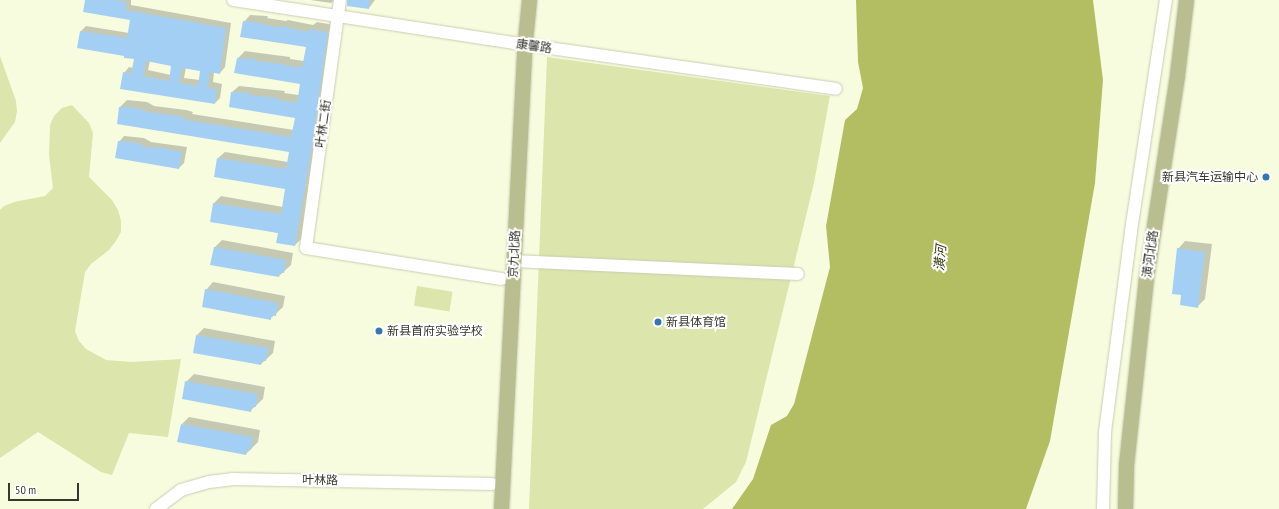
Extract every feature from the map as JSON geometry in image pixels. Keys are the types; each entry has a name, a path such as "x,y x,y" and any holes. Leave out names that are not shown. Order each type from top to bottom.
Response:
{"main road":[{"name":"京九北路","path":"501,509 513,261 519,0"},
{"name":"京九北路","path":"491,509 502,279 519,44 529,0"},
{"name":"潢河北路","path":"1115,509 1116,464 1137,277 1166,81 1176,0"},
{"name":"潢河北路","path":"1125,509 1126,465 1146,278 1177,74 1186,0"}],"street":[{"name":"康馨路","path":"233,0 276,3 338,16 519,44 836,89"},
{"name":"叶林二街","path":"340,0 306,248 502,279"},
{"path":"1104,509 1105,432 1131,231 1166,0"},
{"path":"513,261 798,274"},
{"name":"叶林路","path":"156,509 181,490 209,482 232,479 492,484"}],"shaded area":[{"path":"0,56 16,101 17,111 15,122 0,143"},
{"name":"新县体育馆","path":"547,57 830,96 814,183 746,462 736,482 703,509 529,509"},
{"path":"72,105 89,123 93,133 89,177 112,200 118,210 121,221 121,232 116,241 109,250 91,264 85,272 75,331 79,341 86,349 106,360 131,362 181,359 168,437 129,433 112,475 101,472 38,432 0,458 0,210 4,206 14,202 45,196 53,188 49,155 50,125 54,116 62,108"},
{"path":"417,286 453,292 449,311 414,306"}],"water":[{"name":"潢河","path":"856,0 1093,0 1103,80 1095,183 1050,441 1026,509 732,509 753,479 771,425 787,416 794,404 830,267 826,226 845,120 857,109 863,88 858,62"}],"building":[{"path":"85,0 115,0 127,2 126,10 226,28 220,74 210,72 208,88 217,89 215,104 120,89 123,72 131,74 134,59 77,48 80,31 127,38 130,20 83,12","holes":["146,61 171,66 169,81 143,76","182,68 200,71 198,86 179,83"]},
{"path":"347,0 370,0 369,9 347,6"},
{"path":"243,21 261,23 280,28 280,26 308,32 309,29 328,32 314,135 295,246 276,243 278,233 210,222 213,203 281,214 285,189 214,177 217,158 286,169 289,152 117,124 119,107 128,107 147,112 179,116 186,120 291,137 295,118 229,107 231,92 250,93 250,95 278,98 278,100 297,103 300,84 234,73 237,58 256,59 255,61 284,64 302,68 306,47 240,37"},
{"path":"118,141 138,143 145,147 162,148 182,152 179,169 115,158"},
{"path":"214,247 286,260 284,273 280,272 279,277 210,265"},
{"path":"1177,248 1205,252 1198,308 1180,305 1181,295 1172,294"},
{"path":"205,289 278,303 276,316 271,315 271,320 202,307"},
{"path":"196,335 269,348 266,361 262,360 261,365 193,353"},
{"path":"185,381 258,394 256,407 252,407 251,412 182,399"},
{"path":"181,424 253,437 251,450 247,450 246,455 177,442"}],"place":[{"name":"新县汽车运输中心","path":"1266,177"},
{"name":"新县体育馆","path":"658,322"},
{"name":"新县首府实验学校","path":"379,331"}]}
